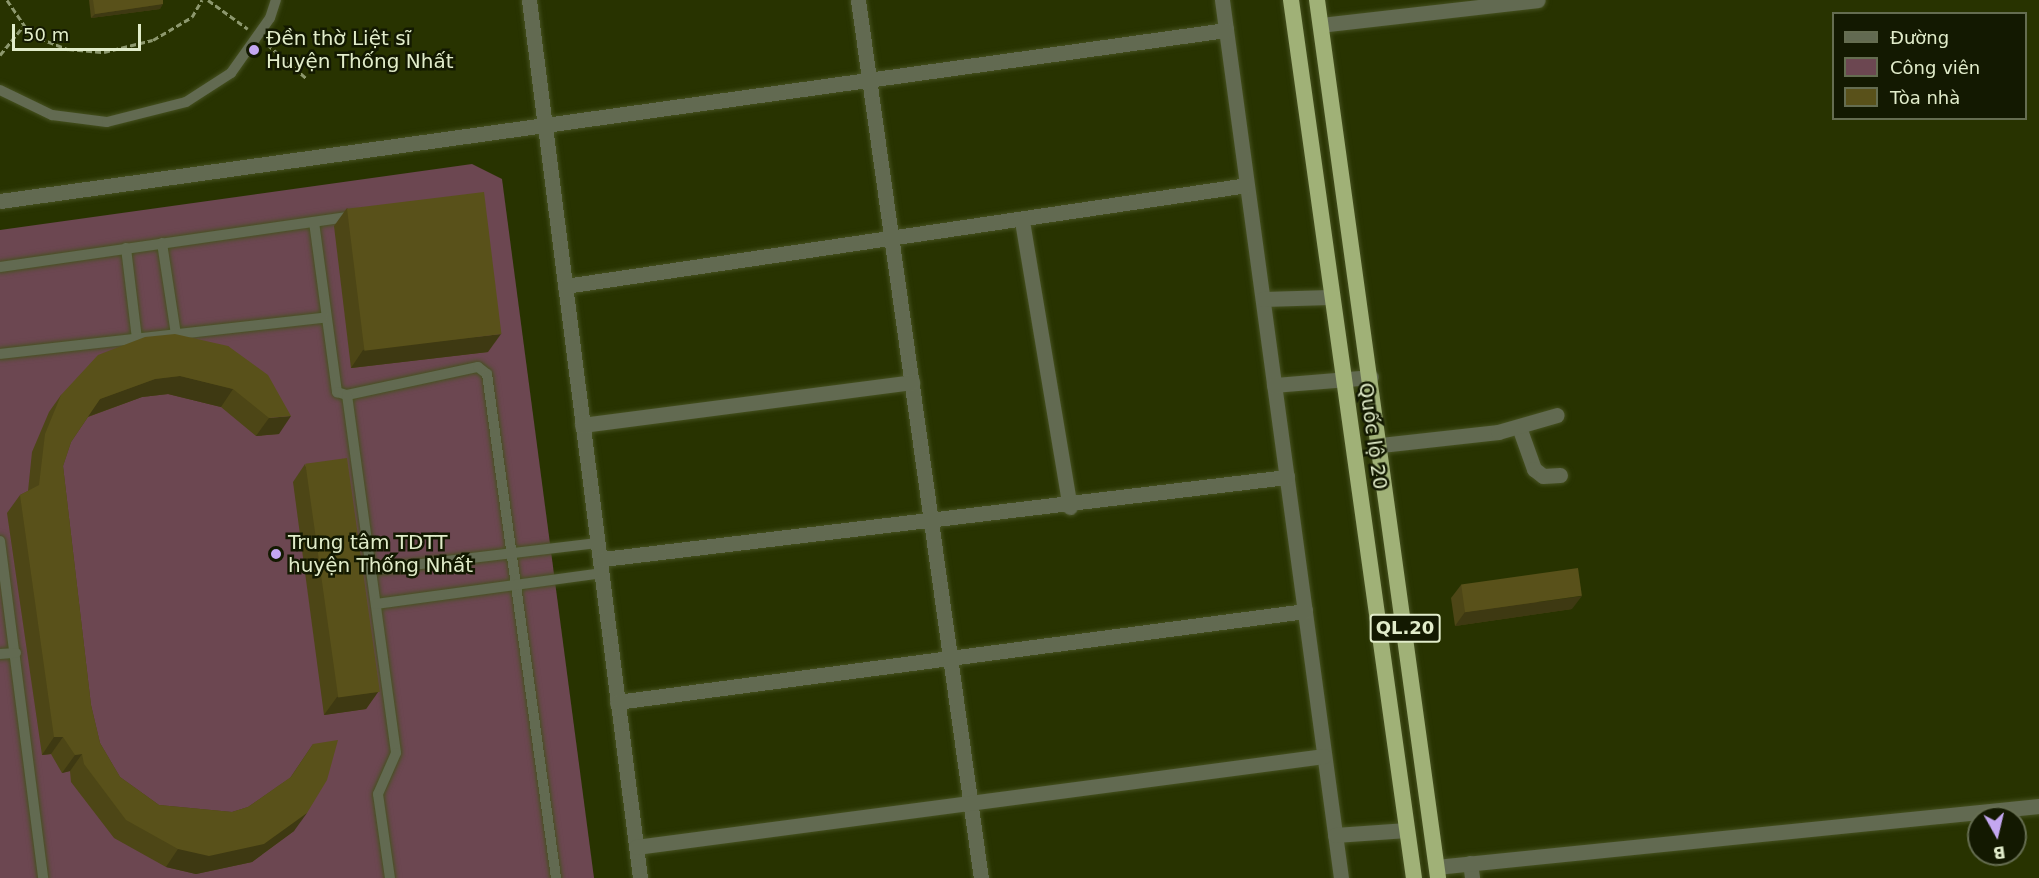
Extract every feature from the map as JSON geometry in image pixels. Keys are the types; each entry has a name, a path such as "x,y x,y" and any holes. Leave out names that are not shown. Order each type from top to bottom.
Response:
{"highway":[{"name":"Quốc lộ 20","path":"1291,0 1330,297 1344,381 1413,878"},
{"name":"Quốc lộ 20","path":"1317,0 1381,445 1437,872"}],"street":[{"path":"529,0 640,878"},
{"path":"858,0 981,878"},
{"path":"1222,0 1341,878"},
{"path":"1320,25 1493,2 1538,0"},
{"path":"0,201 1226,30"},
{"path":"565,286 1022,221 1247,185"},
{"path":"1022,221 1070,507"},
{"path":"1263,299 1330,297"},
{"path":"1274,384 1344,381 1371,377"},
{"path":"582,425 912,382"},
{"path":"1381,445 1519,427 1557,415"},
{"path":"1519,427 1534,469 1543,476 1560,475"},
{"path":"602,566 1287,477"},
{"path":"617,702 1305,611"},
{"path":"636,847 1324,756"},
{"path":"1437,872 1471,871 2039,806"},
{"path":"1335,835 1407,830"}],"lane":[{"path":"0,90 52,115 107,122 186,102 231,73 270,18 276,0"},
{"path":"0,267 370,214"},
{"path":"314,222 332,383 347,395 396,753 378,794 390,878"},
{"path":"162,243 176,334"},
{"path":"126,248 137,339"},
{"path":"0,354 323,318"},
{"path":"347,395 484,368 556,878"},
{"path":"0,541 6,621 16,653 43,878"},
{"path":"371,570 511,551 597,543"},
{"path":"376,604 516,584 602,566"},
{"path":"0,654 16,653"}],"path":[{"path":"7,0 23,27 68,49 104,52 153,40 192,17 202,0"},
{"path":"0,55 23,27"}],"green space":[{"name":"Trung tâm TDTT huyện Thống Nhất","path":"472,164 502,179 594,878 0,878 0,230"}],"building":[{"path":"93,0 163,0 163,4 95,14"},
{"path":"484,192 501,334 364,351 347,209"},
{"path":"175,334 228,346 268,375 291,416 269,418 233,389 180,376 155,379 100,399 71,442 63,466 91,705 100,743 120,777 159,805 232,812 248,807 291,777 313,744 338,740 327,780 307,813 264,844 209,856 178,849 126,820 84,764 82,754 75,755 63,737 54,737 20,495 39,485 45,434 61,395 98,355 145,337"},
{"path":"347,458 380,692 338,698 305,464"},
{"path":"1578,568 1582,596 1465,612 1461,584"}],"place":[{"name":"Đền thờ Liệt sĩ Huyện Thống Nhất","path":"254,50"},
{"name":"Trung tâm TDTT huyện Thống Nhất","path":"276,554"}]}
